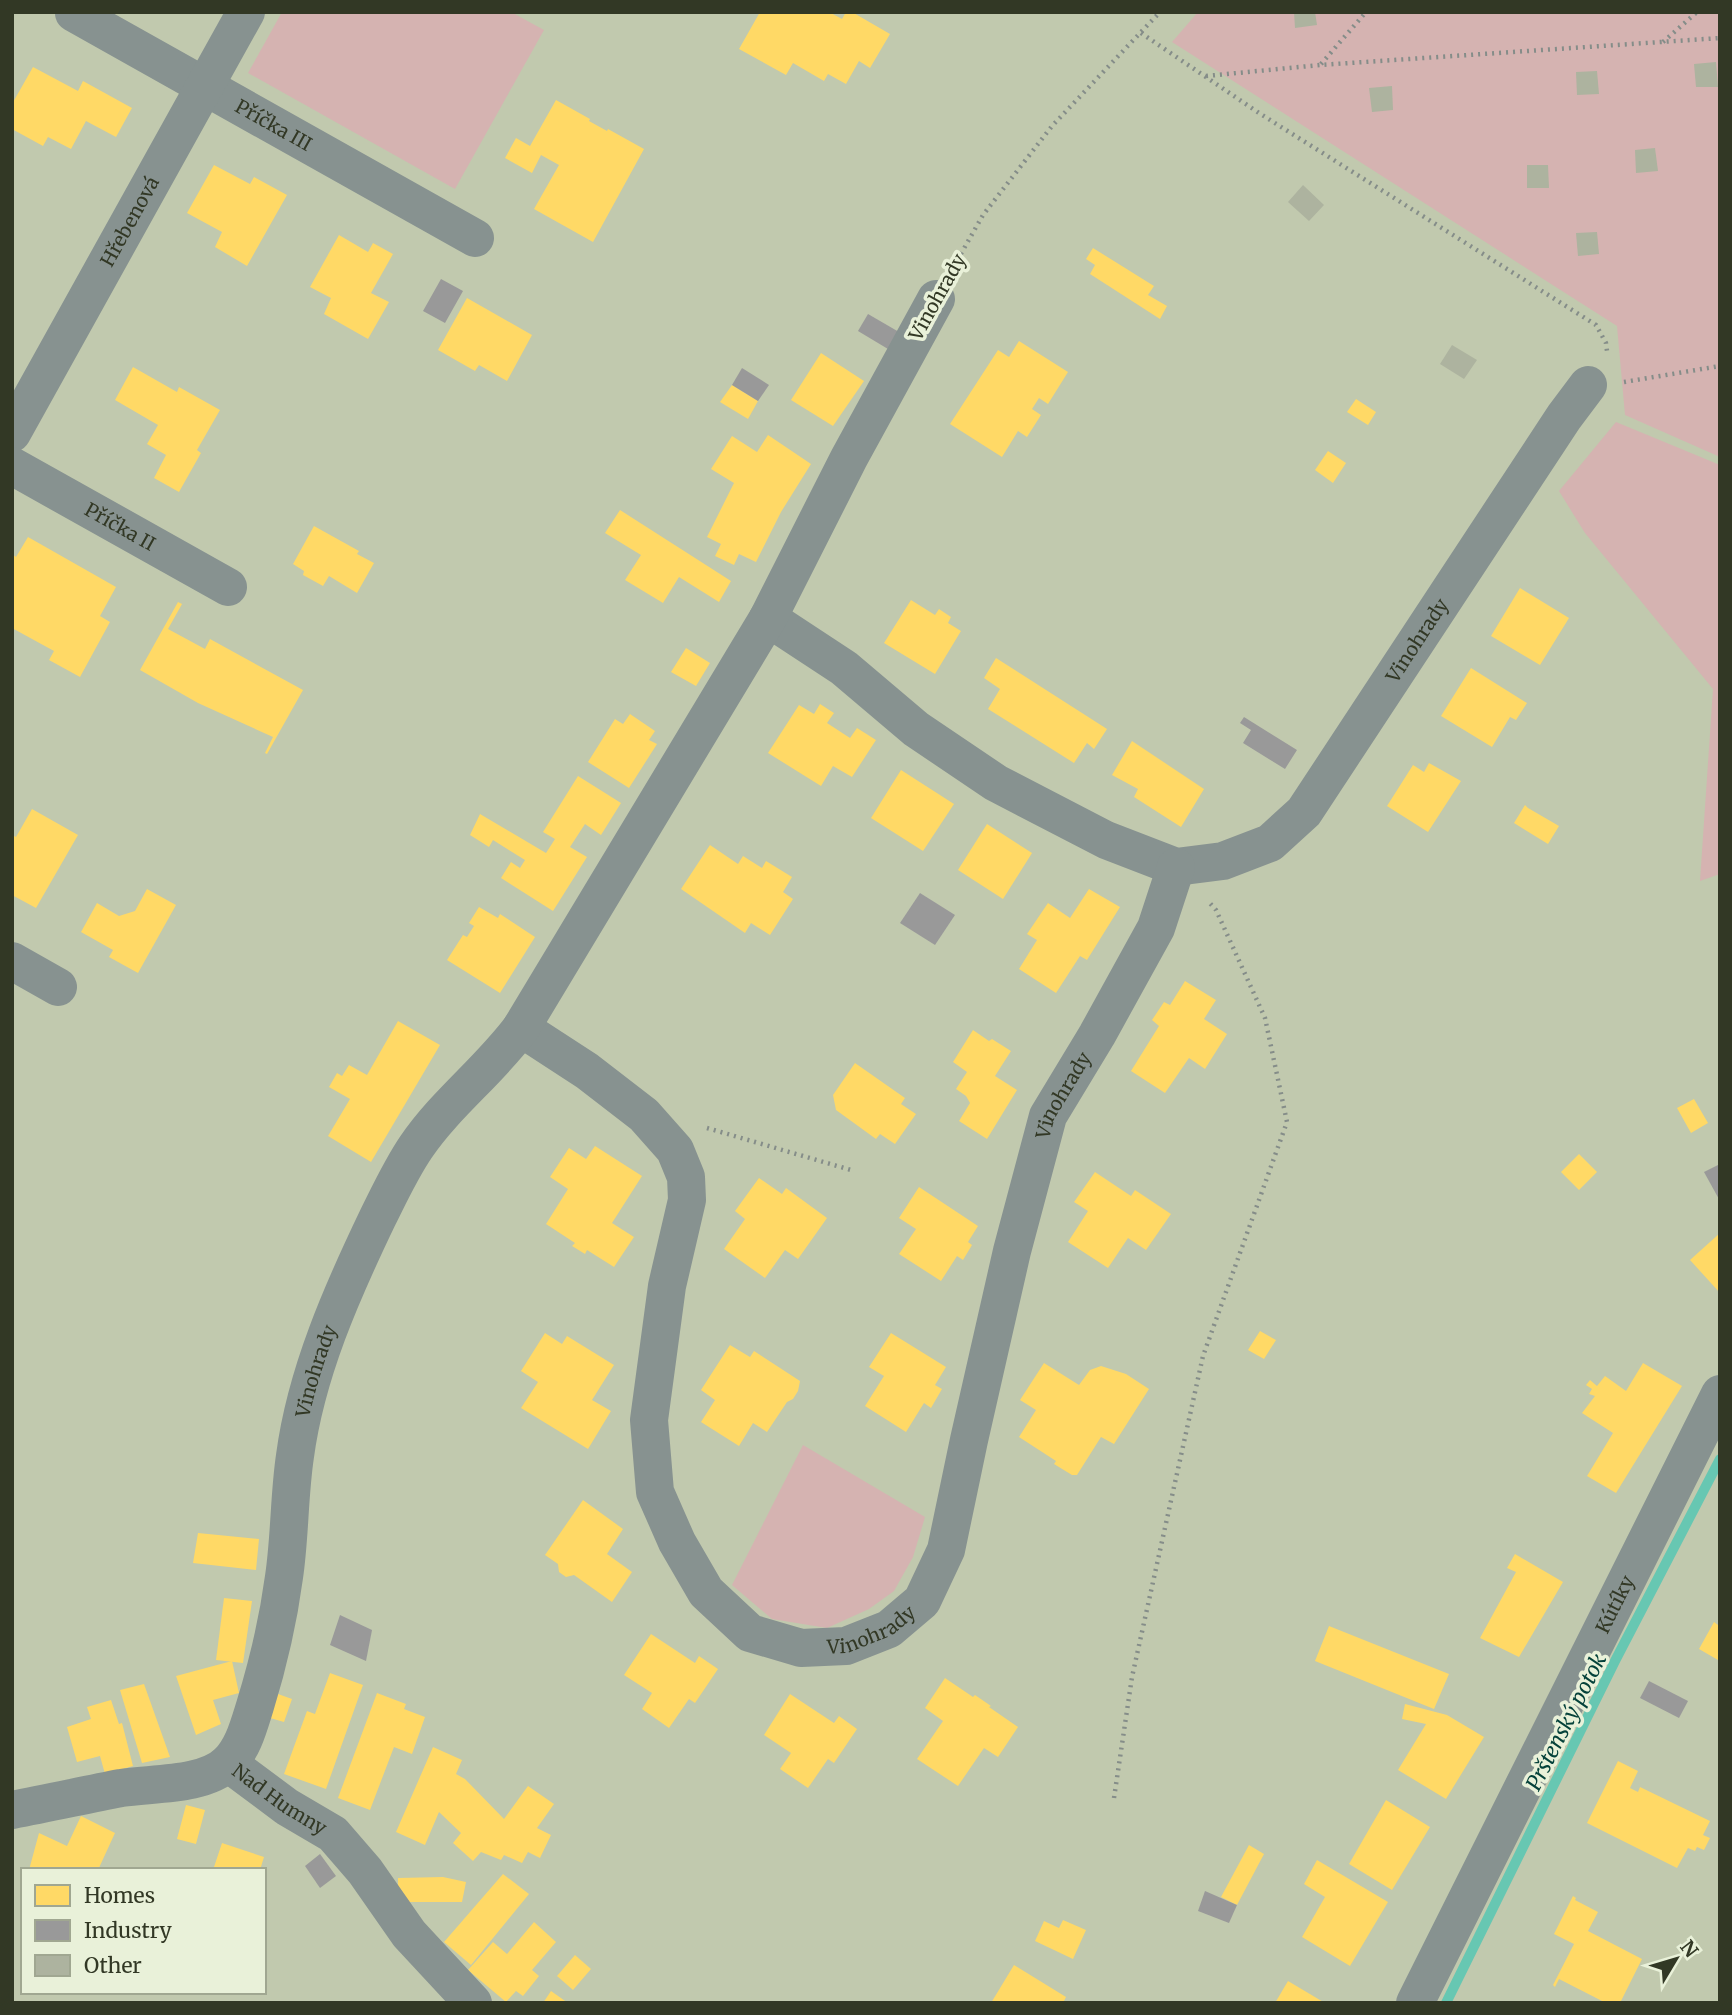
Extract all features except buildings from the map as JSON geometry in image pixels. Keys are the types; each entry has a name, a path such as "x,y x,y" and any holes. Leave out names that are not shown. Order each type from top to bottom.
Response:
{"street":[{"name":"Hřebenová","path":"12,433 246,12"},
{"name":"Příčka III","path":"74,13 475,238"},
{"name":"Vinohrady","path":"229,1763 246,1736 270,1659 284,1576 295,1456 305,1404 323,1346 363,1248 400,1172 416,1146 445,1111 502,1054 521,1028 768,618 849,458 936,299"},
{"name":"Vinohrady","path":"768,618 844,668 915,729 996,783 1107,840 1176,867 1223,861 1270,843 1304,812 1564,416 1606,375"},
{"name":"Příčka II","path":"12,466 229,587"},
{"name":"Vinohrady","path":"521,1028 623,1097 644,1115 675,1150 686,1177 687,1200 667,1286 649,1420 655,1492 677,1542 706,1591 750,1633 801,1648 846,1646 889,1629 922,1601 946,1549 1012,1251 1048,1116 1097,1035 1156,928 1176,867"},
{"path":"12,961 58,987"},
{"name":"Kútíky","path":"1415,2003 1720,1394"},
{"name":"Nad Humny","path":"12,1810 208,1775 229,1763 287,1807 333,1835 365,1871 409,1934 473,2003"}],"path":[{"name":"Vinohrady","path":"936,299 991,205 1052,126 1160,12"},
{"path":"1320,65 1366,12"},
{"path":"1663,42 1697,12"},
{"path":"1141,33 1259,113 1596,326 1606,344 1606,375 1720,366"},
{"path":"1206,76 1320,65 1720,38"},
{"path":"1114,1798 1132,1676 1203,1356 1287,1122 1265,1018 1216,910 1176,867"},
{"path":"662,1134 702,1126 851,1170"}],"shaded area":[{"path":"282,12 511,12 544,30 455,189 248,73"},
{"path":"1198,12 1720,12 1720,457 1625,415 1617,326 1172,42"},
{"path":"1616,422 1720,465 1720,874 1700,881 1713,689 1585,533 1559,491"},
{"path":"803,1445 925,1517 913,1557 894,1591 869,1609 827,1628 772,1619 732,1585"}],"waterway":[{"name":"Prštenský potok","path":"1446,2003 1615,1661 1720,1459"}]}
